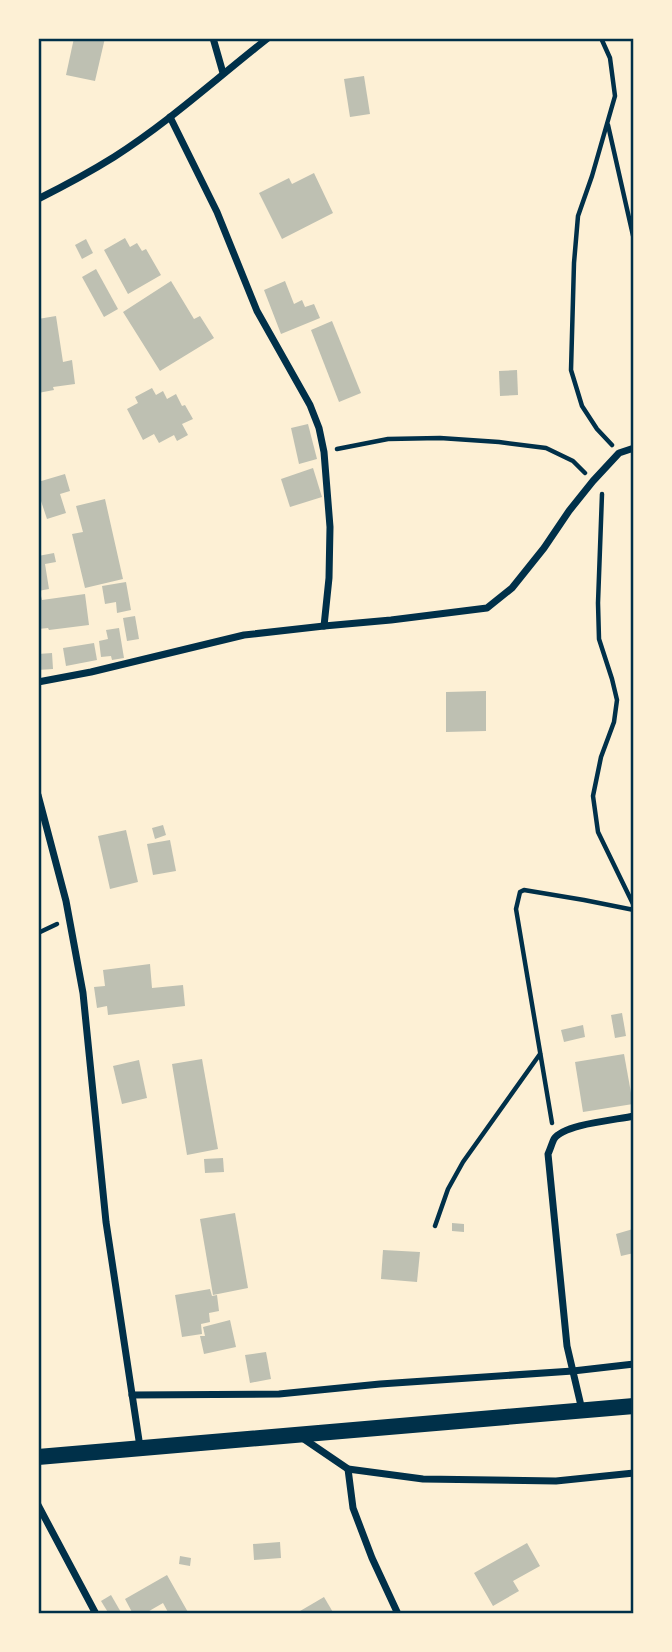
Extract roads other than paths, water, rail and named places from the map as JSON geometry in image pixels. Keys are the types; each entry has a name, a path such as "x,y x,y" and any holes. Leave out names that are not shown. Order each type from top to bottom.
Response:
{"highway":[{"path":"38,1457 634,1406"}],"street":[{"path":"213,38 223,73"},
{"path":"38,199 115,157 170,117 268,38"},
{"path":"170,117 217,212 257,311 310,405 319,428 324,452 330,527 329,578 324,625"},
{"path":"38,682 244,635 487,608 512,588 593,481 619,453 634,448"},
{"path":"38,795 66,901 83,993 106,1222 140,1448"},
{"path":"582,1411 568,1346 548,1154 555,1138 562,1132 578,1126 634,1116"},
{"path":"132,1395 278,1394 634,1364"},
{"path":"298,1435 348,1469 423,1479 556,1481 634,1473"},
{"path":"348,1469 353,1508 398,1614"},
{"path":"38,1505 96,1614"}]}
